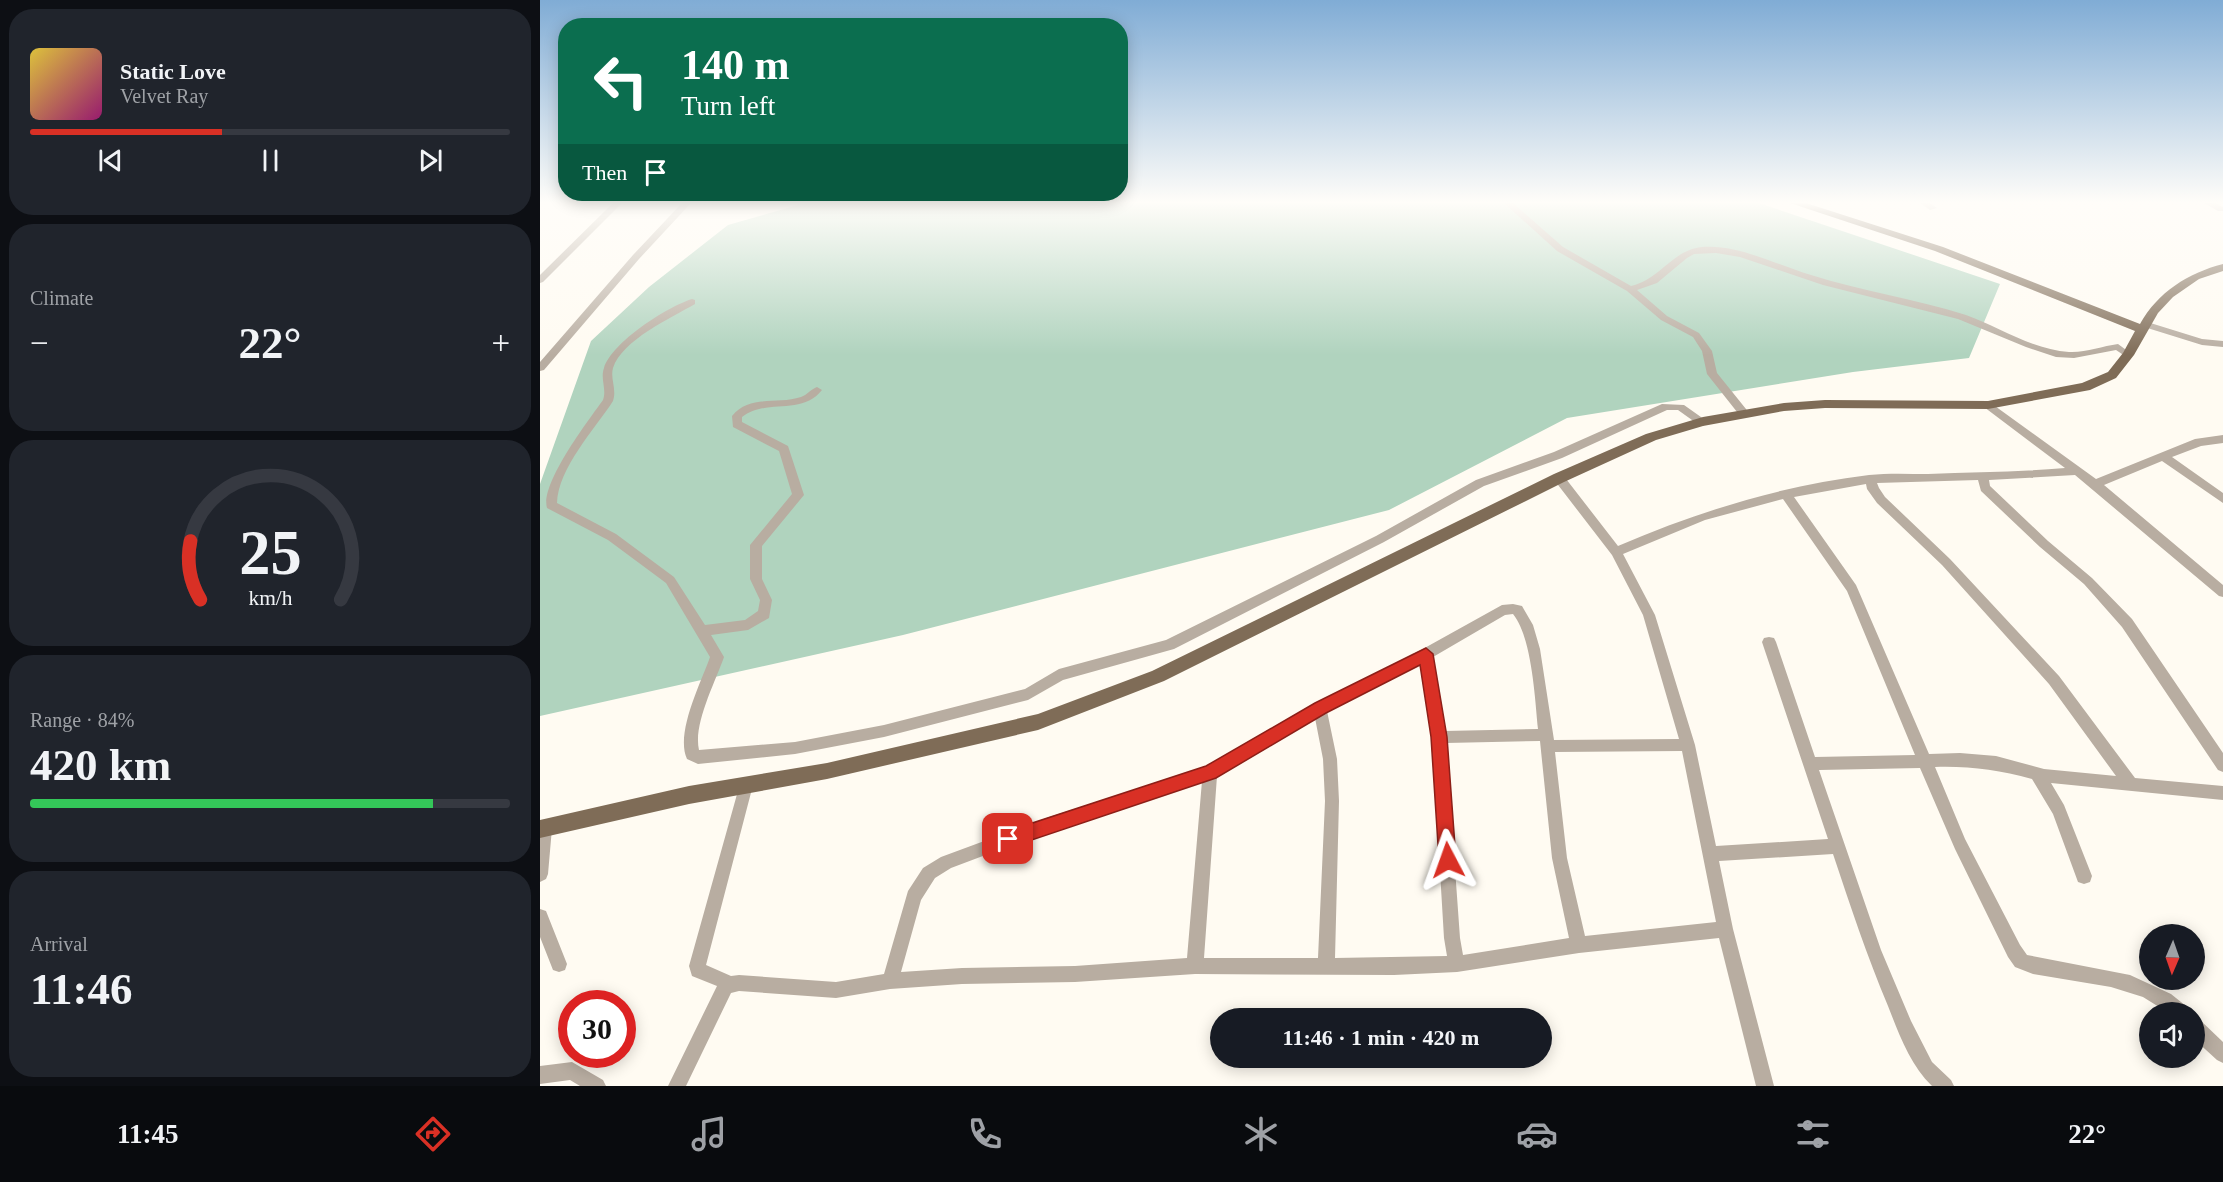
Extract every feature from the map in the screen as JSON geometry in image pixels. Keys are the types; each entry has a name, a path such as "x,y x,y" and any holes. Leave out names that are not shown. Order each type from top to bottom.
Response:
{"main road":[{"path":"1951,254 2143,326"},
{"path":"542,828 868,762 1038,722 1158,676 1559,478 1651,437 1703,422 1824,404 1988,405 2085,387 2112,375 2128,355 2143,326 2161,302 2181,285 2219,270"}],"street":[{"path":"540,280 567,254"},
{"path":"540,368 638,254"},
{"path":"1568,254 1630,289 1664,318 1696,335 1707,351 1712,374 1745,414"},
{"path":"1630,289 1662,278 1684,254"},
{"path":"1736,254 1825,282 1963,318 2052,351 2068,355 2118,347 2128,355"},
{"path":"692,302 615,353 607,371 612,391 608,401 565,465 549,498 551,505 612,537 670,580 717,657 693,730 690,747 692,754 698,757 795,748 884,730 1016,697 1028,693 1059,675 1169,645 1380,539 1480,483 1558,455 1666,406 1680,407 1703,422"},
{"path":"2143,326 2173,332 2201,345 2223,344"},
{"path":"702,631 748,625 764,614 766,600 756,579 756,545 798,495 784,449 737,424 737,416 741,411 773,402 805,401 813,397 817,390"},
{"path":"1988,405 2095,484 2220,586"},
{"path":"2095,484 2165,458 2199,442 2223,439"},
{"path":"2165,458 2223,499"},
{"path":"1616,552 1701,517 1785,495 1871,479 2032,475 2076,471"},
{"path":"1983,475 1985,488 2044,544 2088,580 2127,622 2223,765"},
{"path":"1559,478 1616,552 1649,615 1688,745 1725,929 1765,1086"},
{"path":"1871,479 1873,489 1881,500 1946,562 2054,680 2130,783"},
{"path":"1785,495 1852,589 1960,844 2008,942 2021,961 2033,966 2136,986 2163,997 2169,1002"},
{"path":"890,981 914,897 929,873 946,862 1049,824 1210,772 1320,708 1426,654 1502,610 1514,608 1520,612 1534,654 1548,740 1555,826 1568,904 1579,945"},
{"path":"1769,642 1812,764 1873,951 1905,1027 1926,1068 1945,1086"},
{"path":"1426,654 1439,737 1452,938 1457,964"},
{"path":"1320,708 1330,759 1332,801 1326,967"},
{"path":"1439,737 1688,745"},
{"path":"1812,764 1996,763 2037,775 2223,793"},
{"path":"1195,966 1210,772"},
{"path":"2037,775 2060,810 2084,876"},
{"path":"677,1086 726,986 725,981 698,970 697,966 746,785"},
{"path":"540,874 542,828"},
{"path":"1710,854 1837,846"},
{"path":"540,917 559,963"},
{"path":"726,986 739,983 836,990 890,981 1195,966 1326,967 1457,964 1579,945 1725,929"},
{"path":"2205,1037 2223,1054"},
{"path":"540,1075 572,1071 597,1086"}],"green space":[{"path":"691,254 1910,254 2000,284 1969,358 1853,372 1567,418 1389,510 903,635 540,716 540,484 591,341 649,287"}],"route":[{"path":"1008,839 1210,772 1320,708 1426,654 1439,737 1448,860"}]}
